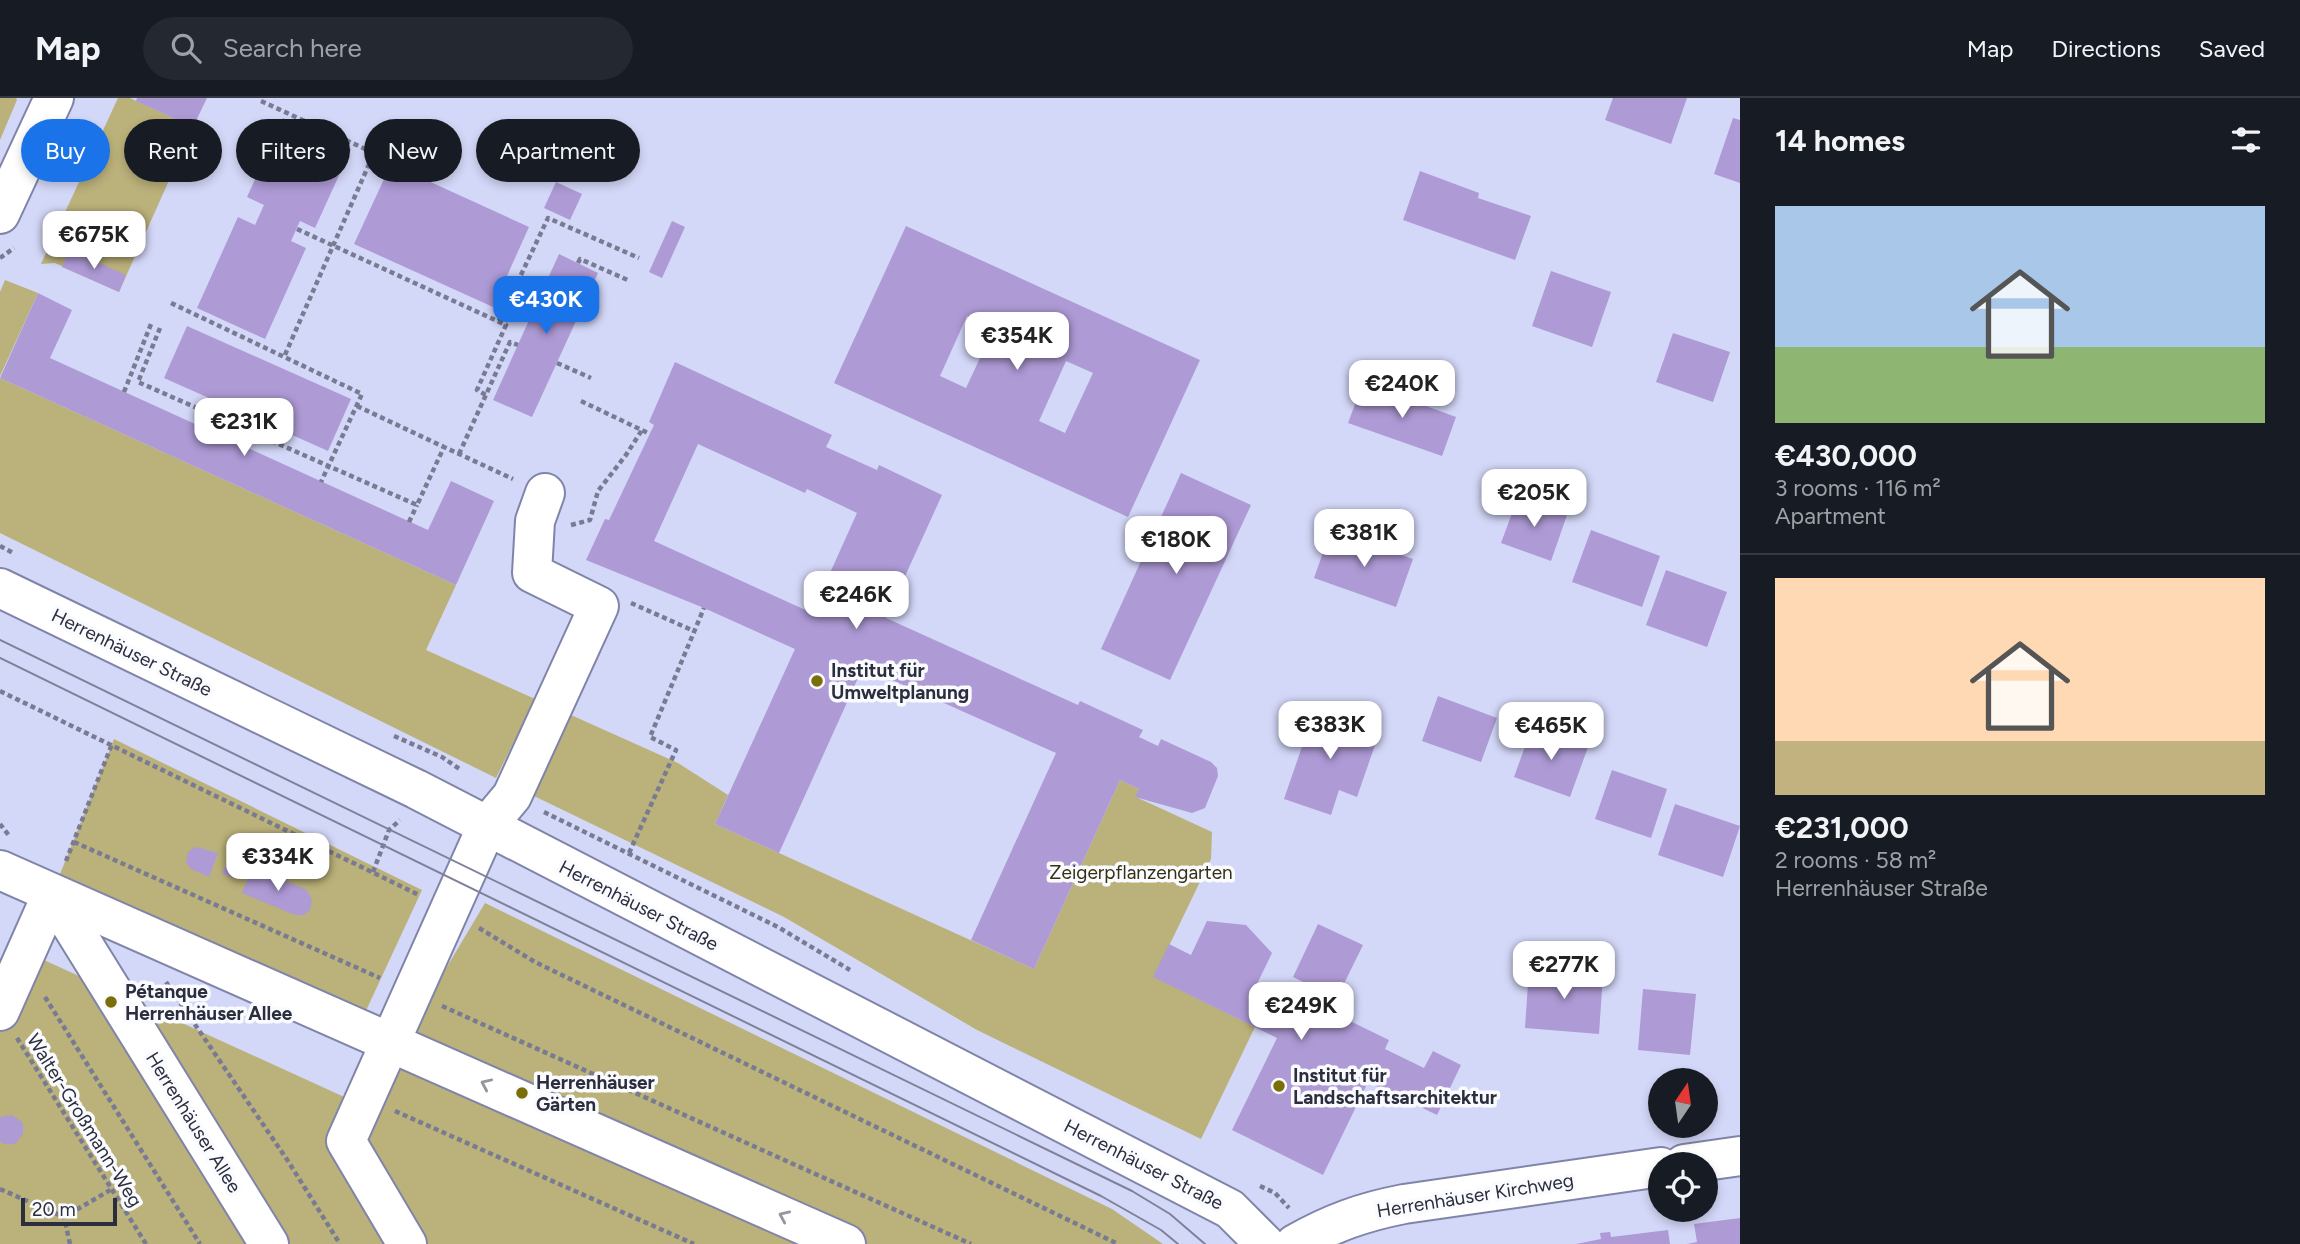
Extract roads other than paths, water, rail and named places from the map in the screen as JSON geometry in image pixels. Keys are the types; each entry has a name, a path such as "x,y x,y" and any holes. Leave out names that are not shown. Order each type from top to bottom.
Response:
{"street":[{"path":"0,214 54,98"},
{"path":"407,1244 346,1141 487,826 512,796 599,606 532,573 536,521 545,493"},
{"name":"Herrenhäuser Straße","path":"0,588 487,826 1230,1209 1265,1244"},
{"path":"0,870 135,932 391,1042 846,1244"},
{"path":"0,1011 52,894"},
{"name":"Herrenhäuser Allee","path":"52,894 270,1244"},
{"path":"1718,1159 1740,1156"},
{"name":"Herrenhäuser Kirchweg","path":"1295,1244 1322,1229 1366,1212 1432,1199 1648,1169"}],"tram line":[{"path":"0,640 1132,1191 1170,1214 1205,1244"},
{"path":"0,658 1101,1196 1161,1230 1178,1244"}],"place":[{"name":"Institut für Umweltplanung","path":"817,681"},
{"name":"Pétanque Herrenhäuser Allee","path":"111,1002"},
{"name":"Institut für Landschaftsarchitektur","path":"1279,1086"},
{"name":"Herrenhäuser Gärten","path":"522,1093"}],"park label":[{"name":"Zeigerpflanzengarten","path":"1141,872"}]}
